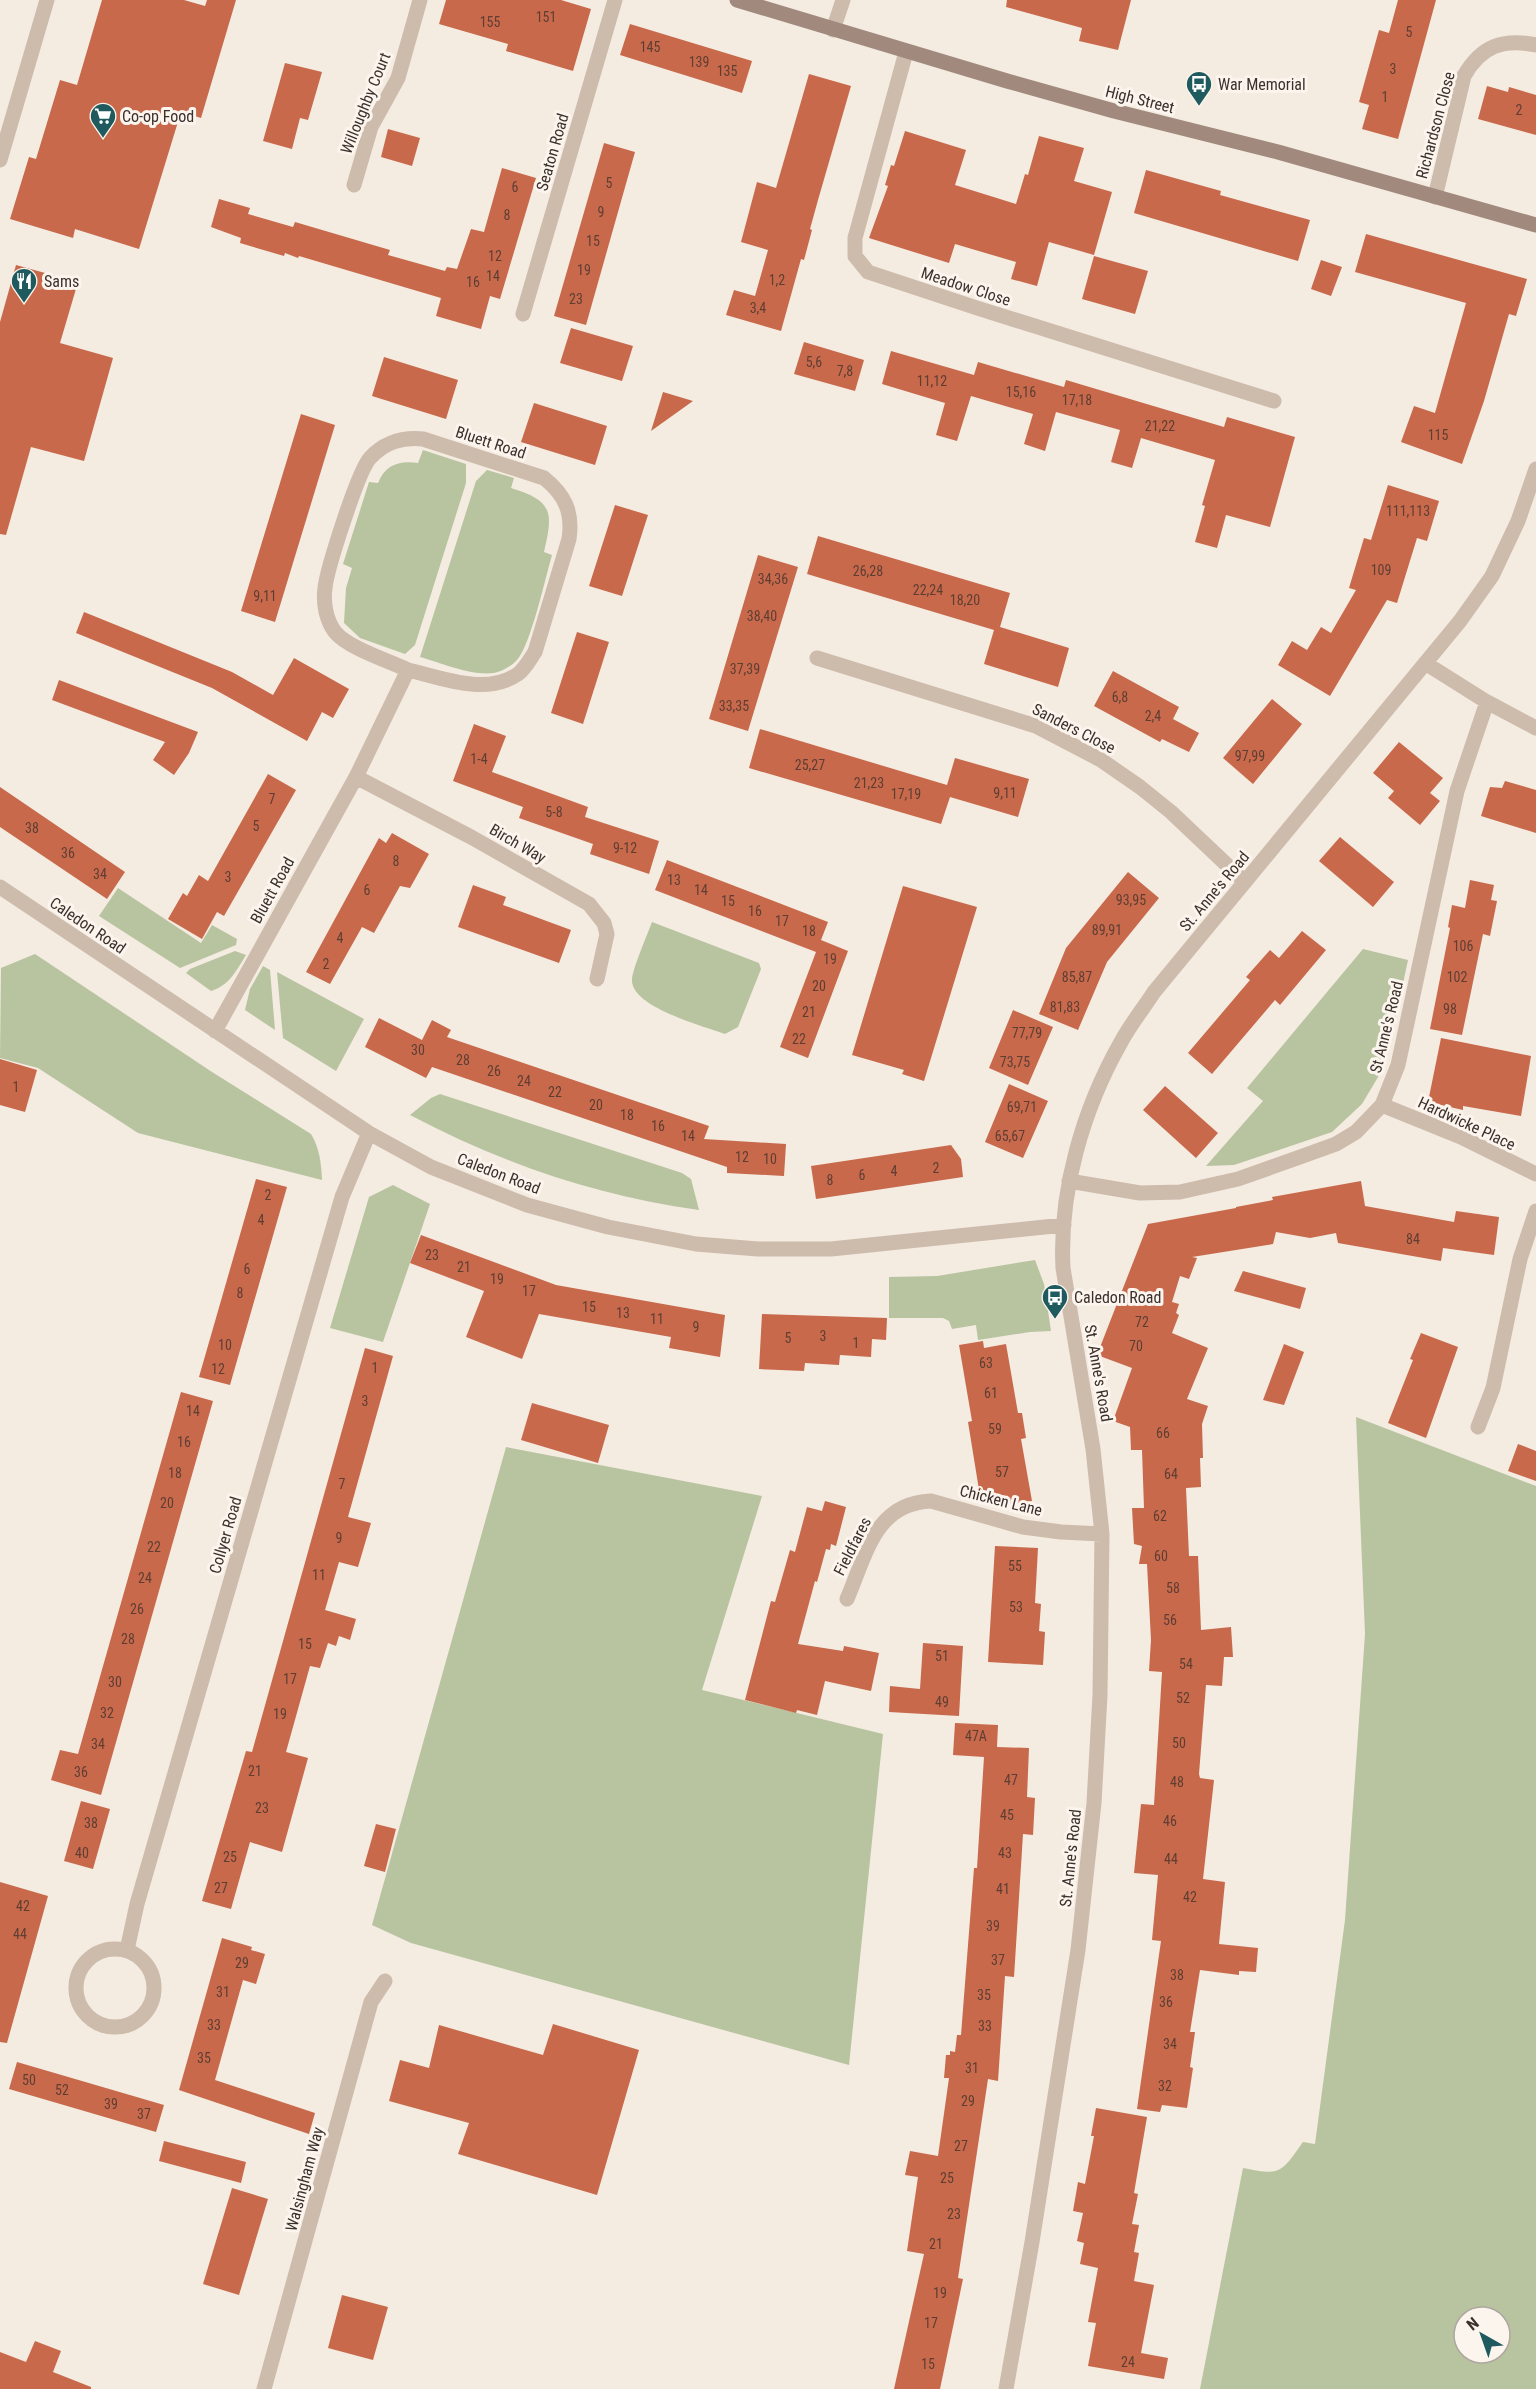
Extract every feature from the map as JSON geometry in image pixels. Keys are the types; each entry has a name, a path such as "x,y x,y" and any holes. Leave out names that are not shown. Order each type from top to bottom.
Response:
{"street":[{"path":"0,160 47,0"},
{"name":"Willoughby Court","path":"354,184 371,127 398,78 420,0"},
{"name":"Seaton Road","path":"523,314 615,0"},
{"name":"High Street","path":"737,0 906,52 1114,111 1278,152 1536,225"},
{"path":"833,30 843,0"},
{"name":"Richardson Close","path":"1435,196 1464,76 1472,62 1496,45 1509,42 1536,45"},
{"name":"Meadow Close","path":"906,52 855,238 855,256 868,272 1274,401"},
{"name":"Bluett Road","path":"406,438 423,439 544,478 563,498 571,524 569,539 535,652 527,664 519,673 504,681 487,685 470,684 408,670 349,643 336,633 327,617 325,587 358,478 368,460 382,447 392,442 406,438"},
{"name":"St. Anne's Road","path":"1006,2389 1032,2242 1078,1950 1094,1803 1100,1695 1102,1534 1094,1449 1063,1268 1064,1225 1069,1181 1097,1092 1121,1041 1154,992 1460,621 1492,576 1518,521 1536,470"},
{"name":"Sanders Close","path":"817,658 1036,726 1101,760 1171,812 1245,882"},
{"path":"1425,663 1487,702 1536,728"},
{"name":"Bluett Road","path":"215,1031 356,777 408,670"},
{"name":"St Anne's Road","path":"1069,1181 1157,1194 1180,1192 1238,1179 1336,1144 1356,1132 1382,1105 1398,1065 1457,791 1487,702"},
{"name":"Birch Way","path":"356,777 471,837 589,904 604,923 607,934 597,979"},
{"name":"Caledon Road","path":"0,887 369,1133 431,1167 527,1205 608,1227 696,1244 758,1249 831,1250 1018,1228 1064,1225"},
{"name":"Hardwicke Place","path":"1382,1105 1461,1137 1536,1174"},
{"name":"Collyer Road","path":"127,1950 137,1904 342,1197 369,1133"},
{"path":"1478,1427 1493,1388 1520,1259 1536,1211"},
{"name":"Chicken Lane","path":"894,1511 917,1502 931,1501 1023,1527 1102,1534"},
{"name":"Fieldfares","path":"847,1599 874,1537 883,1521 894,1511"},
{"path":"114,1949 127,1950 147,1965 153,1976 155,1988 153,2000 138,2020 127,2026 115,2028 91,2019 82,2009 77,1996 76,1982 89,1959 100,1952 114,1949"},
{"name":"Walsingham Way","path":"264,2389 371,2002 385,1981"}],"green space":[{"path":"423,450 466,464 466,483 415,645 405,654 360,638 344,623 346,588 352,568 343,564 369,482 378,483 389,468 399,463 418,463"},
{"path":"487,470 514,478 511,488 536,498 543,504 549,518 544,552 552,555 532,626 517,660 496,672 476,673 420,657 476,481"},
{"path":"118,888 201,943 212,925 237,939 236,945 180,968 99,916"},
{"path":"652,922 759,963 761,969 738,1027 725,1034 686,1021 655,1007 635,990 633,975"},
{"path":"1363,949 1408,960 1391,1040 1378,1077 1362,1104 1332,1132 1234,1165 1206,1166 1263,1101 1247,1088"},
{"path":"235,951 246,955 232,977 218,988 211,991 186,973 190,969"},
{"path":"35,954 212,1072 311,1134 318,1151 322,1180 138,1133 38,1068 0,1058 1,968"},
{"path":"263,966 270,970 275,1030 245,1010 250,989"},
{"path":"277,972 364,1019 336,1071 283,1038"},
{"path":"440,1094 682,1173 691,1179 699,1210 624,1196 550,1175 479,1148 410,1115 431,1098"},
{"path":"393,1185 430,1204 383,1342 330,1328 369,1197"},
{"path":"1035,1260 1044,1284 1051,1331 978,1340 976,1325 952,1329 949,1321 943,1318 889,1318 889,1277 937,1276"},
{"path":"1356,1417 1536,1486 1536,2389 1200,2389 1243,2168 1265,2172 1279,2170 1290,2160 1303,2142 1315,2144 1345,1920 1365,1634"},
{"path":"506,1447 762,1496 702,1690 883,1734 849,2065 411,1943 372,1925"}],"building":[{"path":"102,0 184,0 205,6 207,0 236,0 201,118 181,112 139,249 75,229 73,238 10,219 29,157 36,159 60,80 77,85"},
{"path":"446,0 561,0 591,9 573,71 506,51 508,44 439,24"},
{"path":"1007,0 1131,0 1118,50 1079,41 1082,28 1006,7"},
{"path":"1398,0 1436,0 1398,139 1362,129 1369,105 1359,102 1379,30 1389,33"},
{"path":"630,24 752,61 742,93 620,55"},
{"path":"285,63 322,72 308,120 300,118 292,149 263,141"},
{"path":"809,74 851,86 810,229 812,230 804,260 801,259 781,331 726,315 734,290 755,296 768,250 741,242 757,182 776,188"},
{"path":"1487,86 1508,92 1509,87 1536,95 1536,135 1478,119"},
{"path":"388,129 420,138 412,166 381,157"},
{"path":"905,131 966,150 955,185 1016,204 1025,174 1028,175 1039,136 1084,148 1074,181 1112,192 1094,255 1049,242 1037,286 1011,279 1016,262 955,244 949,263 869,238 888,186 885,185 891,165 894,166"},
{"path":"604,143 635,152 586,325 554,316"},
{"path":"502,168 536,178 500,299 490,296 481,329 436,316 441,298 299,256 298,258 285,253 284,256 240,243 241,238 211,227 219,199 250,208 248,214 293,227 295,222 390,250 388,255 445,271 447,267 457,269 471,229 484,232"},
{"path":"1146,170 1221,191 1220,195 1310,220 1298,261 1134,213"},
{"path":"1366,234 1527,279 1516,316 1509,314 1484,401 1462,464 1401,442 1414,406 1435,413 1466,303 1355,272"},
{"path":"1094,256 1148,271 1135,314 1082,299"},
{"path":"1321,260 1342,267 1331,296 1311,289"},
{"path":"16,265 78,282 60,343 113,358 84,461 31,447 6,535 0,534 0,322"},
{"path":"571,328 633,346 622,381 560,363"},
{"path":"804,342 864,360 855,391 794,374"},
{"path":"891,351 974,375 978,362 1064,387 1066,380 1224,427 1227,417 1295,437 1270,527 1226,515 1217,548 1195,542 1205,506 1202,505 1215,460 1141,438 1132,468 1111,462 1120,430 1056,412 1045,451 1024,444 1033,414 971,396 957,441 936,435 945,403 882,384"},
{"path":"384,357 458,380 446,419 372,396"},
{"path":"663,392 693,401 651,431"},
{"path":"534,403 607,426 595,465 521,442"},
{"path":"301,414 335,425 275,622 241,611"},
{"path":"1388,485 1439,501 1427,541 1417,538 1397,603 1387,600 1330,696 1278,665 1292,641 1307,650 1321,627 1331,633 1356,590 1349,588 1364,538 1371,540"},
{"path":"615,505 648,515 622,596 589,586"},
{"path":"818,536 1010,593 1000,627 1069,648 1058,687 984,664 994,630 807,574"},
{"path":"758,555 798,567 748,731 709,719"},
{"path":"84,612 232,672 273,695 294,658 349,689 333,718 322,712 307,741 212,688 76,633"},
{"path":"577,632 609,642 583,724 551,713"},
{"path":"1113,671 1179,707 1173,719 1199,733 1189,752 1162,739 1160,742 1094,706"},
{"path":"59,680 198,732 189,753 174,775 153,760 165,742 52,700"},
{"path":"1272,699 1302,724 1253,784 1223,758"},
{"path":"474,724 506,736 492,772 588,807 585,817 659,841 649,874 590,854 593,844 519,818 523,807 453,781"},
{"path":"760,729 947,785 955,758 1029,779 1018,817 950,797 941,824 749,768"},
{"path":"1399,742 1443,778 1430,793 1440,801 1420,825 1388,798 1394,791 1373,773"},
{"path":"268,774 296,790 224,916 217,912 202,939 168,919 183,893 187,896 199,875 208,881"},
{"path":"1505,781 1536,790 1536,833 1481,816 1490,787 1502,788"},
{"path":"0,787 125,872 107,899 0,827"},
{"path":"392,833 429,854 410,888 400,886 374,933 362,927 330,984 306,972 379,838 386,843"},
{"path":"1340,837 1394,882 1373,907 1319,861"},
{"path":"667,860 828,922 821,940 848,951 808,1058 780,1047 816,952 655,890"},
{"path":"1128,872 1159,898 1107,962 1078,1030 1039,1014 1066,948"},
{"path":"1470,880 1494,885 1491,900 1497,901 1490,936 1483,934 1462,1035 1430,1029 1450,928 1448,927 1452,905 1465,908"},
{"path":"473,885 506,897 503,905 571,930 559,963 458,927"},
{"path":"903,886 977,907 924,1081 902,1074 904,1070 852,1055"},
{"path":"1302,931 1326,950 1280,1005 1275,1000 1212,1074 1188,1053 1250,980 1246,977 1270,950 1279,958"},
{"path":"1013,1010 1053,1027 1028,1085 989,1068"},
{"path":"379,1018 422,1040 432,1020 451,1030 447,1037 709,1126 704,1139 786,1144 784,1176 727,1173 727,1167 432,1067 426,1078 365,1047"},
{"path":"1441,1038 1531,1056 1521,1116 1463,1106 1463,1110 1428,1102"},
{"path":"0,1059 37,1070 25,1112 0,1105"},
{"path":"1009,1084 1048,1101 1023,1158 985,1142"},
{"path":"1165,1086 1218,1133 1196,1158 1143,1110"},
{"path":"951,1145 961,1159 963,1177 816,1199 811,1166"},
{"path":"256,1179 287,1187 230,1385 199,1377"},
{"path":"1361,1181 1365,1206 1454,1222 1456,1211 1499,1217 1494,1255 1443,1248 1441,1261 1338,1243 1336,1233 1310,1238 1276,1232 1273,1244 1192,1257 1197,1258 1189,1279 1180,1276 1172,1302 1179,1304 1176,1313 1179,1315 1172,1333 1208,1348 1187,1399 1208,1406 1202,1424 1201,1487 1186,1488 1189,1556 1198,1556 1201,1630 1231,1627 1233,1657 1224,1657 1222,1686 1206,1685 1199,1774 1200,1778 1214,1780 1203,1879 1225,1882 1219,1944 1258,1948 1256,1972 1239,1971 1239,1975 1200,1970 1190,2032 1195,2032 1187,2108 1162,2105 1160,2112 1137,2109 1161,1941 1152,1940 1158,1875 1134,1873 1141,1804 1154,1805 1162,1672 1149,1671 1151,1640 1147,1564 1139,1564 1142,1546 1134,1544 1132,1508 1144,1508 1142,1450 1131,1450 1130,1427 1113,1421 1132,1368 1097,1355 1148,1224 1273,1200 1272,1197"},
{"path":"421,1235 556,1285 725,1315 720,1357 669,1348 671,1337 539,1314 522,1359 466,1337 484,1291 410,1263"},
{"path":"1243,1271 1306,1288 1300,1309 1234,1291"},
{"path":"762,1314 887,1318 886,1340 872,1339 871,1357 840,1355 839,1365 805,1363 804,1371 759,1369"},
{"path":"1421,1333 1458,1347 1426,1438 1388,1423"},
{"path":"983,1341 984,1348 1006,1344 1018,1413 1022,1413 1026,1438 1021,1439 1032,1501 998,1507 996,1494 980,1496 968,1422 972,1421 959,1345"},
{"path":"1284,1344 1304,1352 1284,1405 1263,1400"},
{"path":"365,1348 393,1356 348,1517 371,1523 358,1567 339,1562 325,1610 356,1619 350,1640 339,1636 336,1646 328,1643 320,1668 310,1666 286,1752 308,1758 282,1852 250,1842 231,1909 202,1901 246,1751 252,1752"},
{"path":"181,1392 213,1401 101,1795 51,1780 60,1750 78,1754"},
{"path":"532,1403 609,1425 598,1463 521,1440"},
{"path":"1518,1444 1536,1451 1536,1481 1508,1471"},
{"path":"825,1501 846,1507 836,1546 831,1544 830,1550 826,1549 798,1644 843,1651 844,1646 879,1653 871,1691 825,1681 817,1715 797,1710 796,1713 745,1700 771,1601 775,1602 790,1550 795,1552 807,1507 822,1511"},
{"path":"995,1546 1038,1548 1035,1603 1041,1604 1039,1631 1045,1632 1043,1665 988,1662"},
{"path":"923,1643 963,1646 959,1716 889,1712 890,1686 920,1689"},
{"path":"955,1723 998,1725 997,1747 1029,1748 1027,1797 1035,1798 1033,1835 1023,1834 1014,1977 1005,1976 998,2081 988,2079 958,2278 963,2279 940,2389 894,2389 924,2254 907,2251 918,2177 905,2175 910,2151 938,2156 949,2078 944,2078 946,2055 950,2055 950,2051 955,2052 957,2035 961,2035 974,1868 977,1868 984,1757 953,1755"},
{"path":"81,1801 110,1809 93,1869 64,1861"},
{"path":"376,1824 396,1829 385,1872 364,1866"},
{"path":"0,1882 48,1896 7,2043 0,2042"},
{"path":"222,1938 252,1947 251,1950 265,1954 256,1984 243,1980 215,2080 315,2113 309,2134 179,2090"},
{"path":"553,2024 639,2050 597,2195 458,2154 469,2123 389,2101 400,2060 429,2068 439,2025 543,2055"},
{"path":"17,2062 164,2105 156,2132 9,2089"},
{"path":"1096,2108 1147,2117 1134,2193 1138,2194 1132,2224 1139,2225 1134,2252 1139,2253 1134,2281 1154,2285 1141,2353 1168,2358 1164,2379 1088,2366 1096,2323 1088,2322 1098,2268 1080,2264 1084,2243 1077,2241 1083,2213 1073,2211 1078,2182 1085,2184 1094,2136 1091,2136"},
{"path":"164,2141 246,2162 241,2183 159,2161"},
{"path":"232,2188 268,2199 239,2295 203,2284"},
{"path":"342,2295 388,2307 373,2360 328,2348"},
{"path":"35,2341 61,2351 53,2372 91,2387 91,2389 0,2389 0,2352 26,2362"}],"place":[{"name":"War Memorial","path":"1199,107"},
{"name":"Co-op Food","path":"103,139"},
{"name":"Sams","path":"24,304"},
{"name":"Caledon Road","path":"1055,1320"}]}
